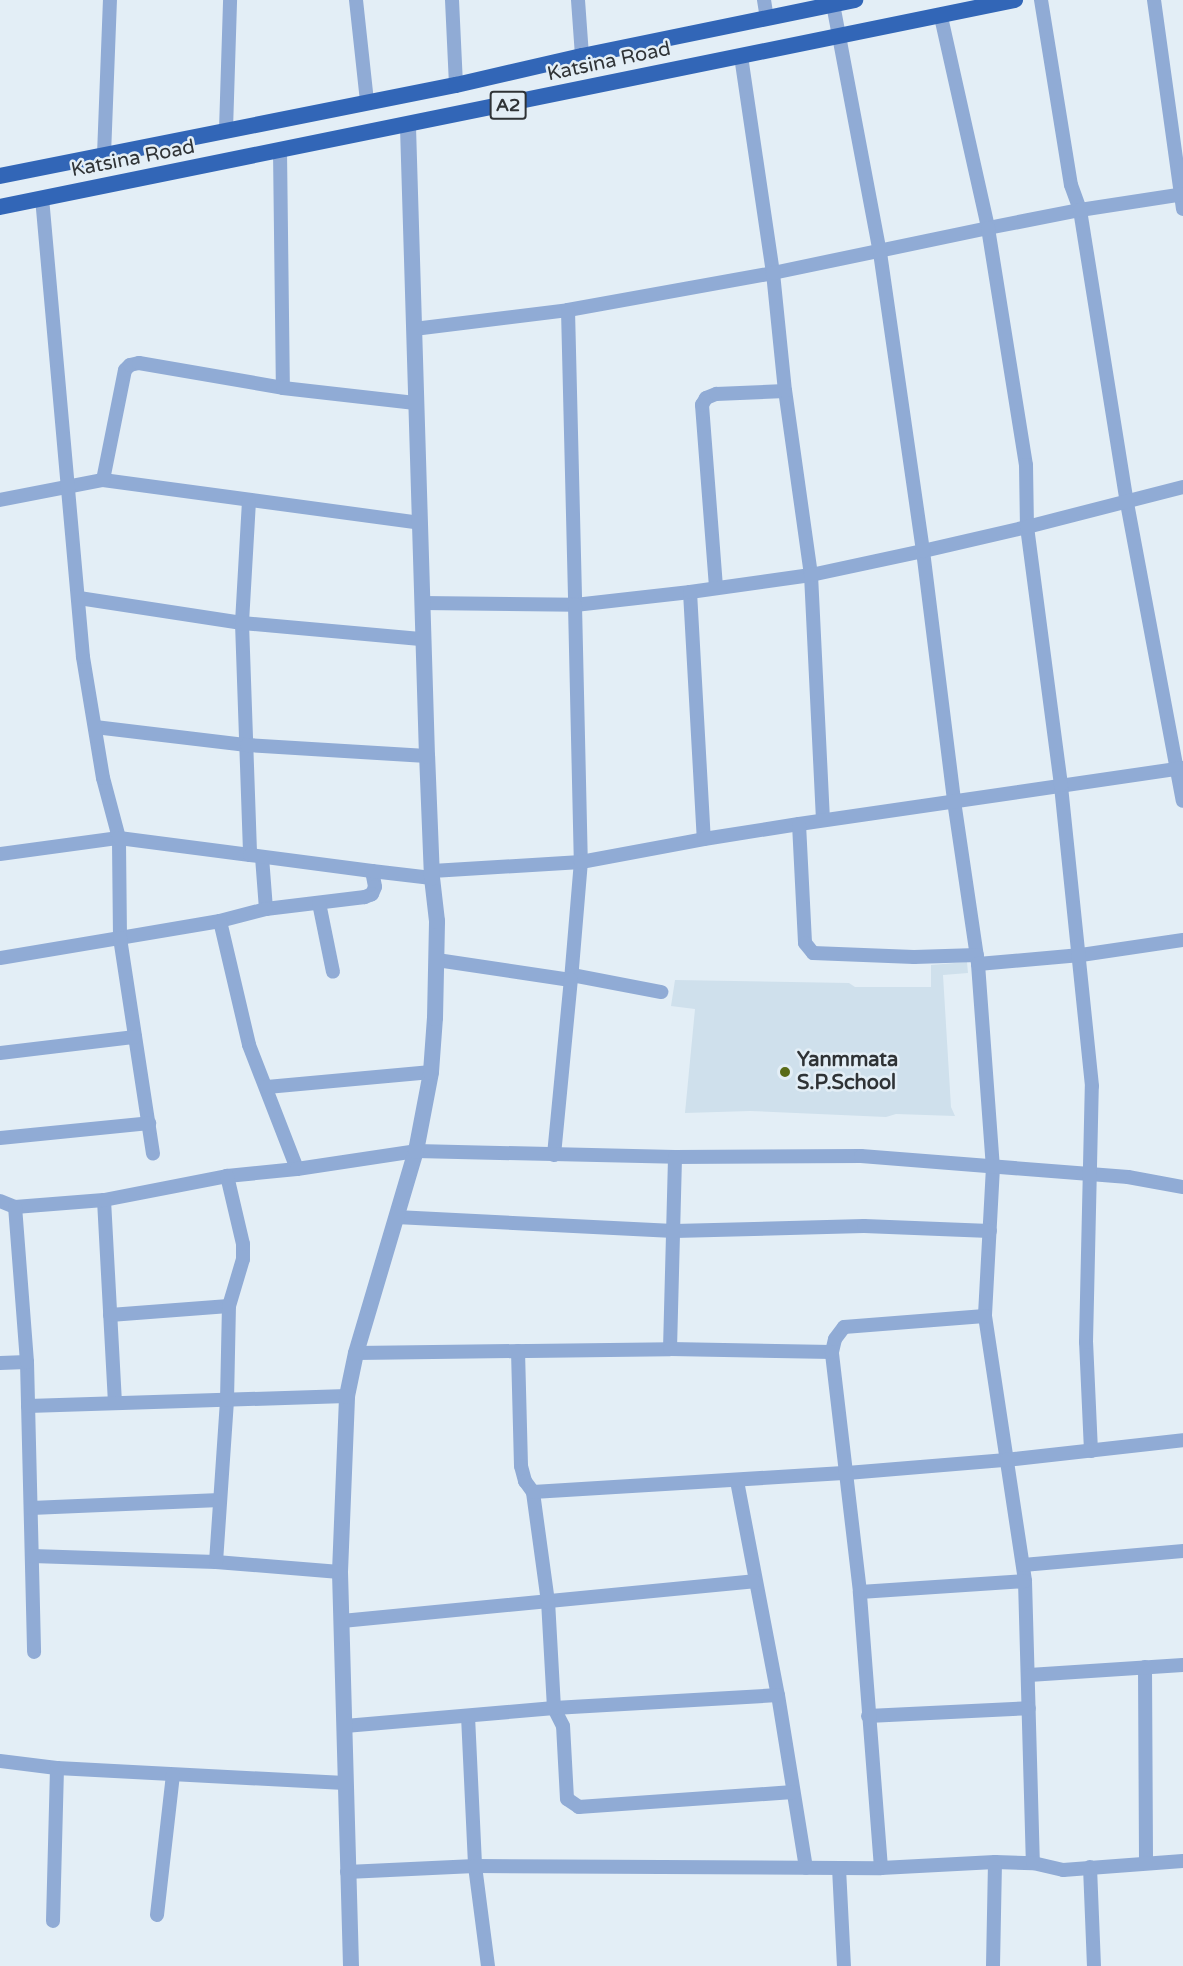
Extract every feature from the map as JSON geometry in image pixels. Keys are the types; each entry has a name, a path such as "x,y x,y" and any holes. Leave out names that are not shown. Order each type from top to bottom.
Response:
{"highway":[{"name":"Katsina Road","path":"0,176 456,85 582,56 855,0"},
{"name":"Katsina Road","path":"0,207 408,126 1015,0"}],"street":[{"path":"104,155 110,0"},
{"path":"226,130 230,0"},
{"path":"356,0 367,102"},
{"path":"452,0 456,85"},
{"path":"578,0 582,56"},
{"path":"764,0 767,18"},
{"path":"1041,0 1071,185 1080,210 1127,503 1181,769 1183,801"},
{"path":"414,329 568,310 880,253 1080,210 1182,199 1154,0"},
{"path":"833,5 880,253 923,551 954,801 978,959 993,1167 985,1316 1023,1565 1029,1675 1033,1863"},
{"path":"941,17 988,228 1026,465 1027,527 1081,955 1092,1086 1092,1176 1086,1342 1091,1451"},
{"path":"741,57 773,273 785,391 811,576 824,820"},
{"path":"351,1966 340,1572 347,1396 356,1353 416,1151 431,1072 437,960 437,921 432,875 427,756 408,126"},
{"path":"280,151 283,388"},
{"path":"42,199 83,657 103,778 119,838 120,938 153,1153"},
{"path":"554,1155 581,862 568,310"},
{"path":"103,480 125,370 130,365 139,363 283,388 415,403"},
{"path":"716,588 702,405 706,398 716,394 785,391"},
{"path":"0,500 103,480 420,523"},
{"path":"422,603 575,605 811,576 1027,527 1183,487"},
{"path":"249,501 242,623 247,745 256,856 266,909"},
{"path":"690,592 704,839"},
{"path":"79,598 242,623 423,639"},
{"path":"95,727 247,745 427,756"},
{"path":"0,854 119,838 372,871 432,875 581,862 824,820 1181,769"},
{"path":"799,824 805,943 813,953 978,959 1081,955 1183,940"},
{"path":"0,958 220,921 266,909 365,897 372,894 375,886 372,871"},
{"path":"319,903 333,972"},
{"path":"220,921 249,1045 297,1169"},
{"path":"437,960 661,992"},
{"path":"0,1053 135,1037"},
{"path":"267,1088 431,1072"},
{"path":"0,1138 149,1123"},
{"path":"0,1201 15,1207 104,1200 228,1176 297,1169 416,1151 675,1157 861,1156 1155,1180 1183,1188"},
{"path":"670,1349 675,1157"},
{"path":"216,1562 227,1400 228,1306 243,1259 243,1244 228,1176"},
{"path":"104,1200 115,1402"},
{"path":"15,1207 27,1362 34,1652"},
{"path":"396,1217 674,1231 864,1226 990,1231"},
{"path":"110,1315 228,1306"},
{"path":"881,1868 860,1592 832,1352 835,1339 844,1327 985,1316"},
{"path":"356,1353 670,1349 832,1352"},
{"path":"518,1351 521,1466 525,1481 533,1492 548,1602 554,1708 563,1726 567,1799 579,1807 794,1792"},
{"path":"0,1363 27,1362"},
{"path":"28,1406 347,1396"},
{"path":"533,1492 847,1473 1006,1460 1183,1440"},
{"path":"737,1481 754,1581 778,1695 806,1868"},
{"path":"31,1508 220,1500"},
{"path":"1023,1565 1183,1551"},
{"path":"32,1556 216,1562 340,1572"},
{"path":"342,1622 754,1581"},
{"path":"860,1592 1024,1581"},
{"path":"1029,1675 1183,1665"},
{"path":"1145,1667 1146,1863"},
{"path":"345,1726 554,1708 778,1695"},
{"path":"868,1716 1029,1708"},
{"path":"468,1716 475,1866 488,1966"},
{"path":"0,1761 57,1768 345,1783"},
{"path":"53,1921 57,1768"},
{"path":"157,1915 173,1775"},
{"path":"347,1872 475,1866 881,1868 995,1862 1033,1863 1064,1870 1183,1861"},
{"path":"993,1966 995,1862"},
{"path":"1090,1867 1094,1966"},
{"path":"839,1868 844,1966"}],"shaded area":[{"path":"967,962 968,973 943,975 951,1107 955,1116 896,1114 886,1117 750,1111 685,1113 695,1009 671,1006 675,980 849,983 855,987 931,987 931,965"}],"place":[{"name":"Yanmmata S.P.School","path":"785,1072"}]}
